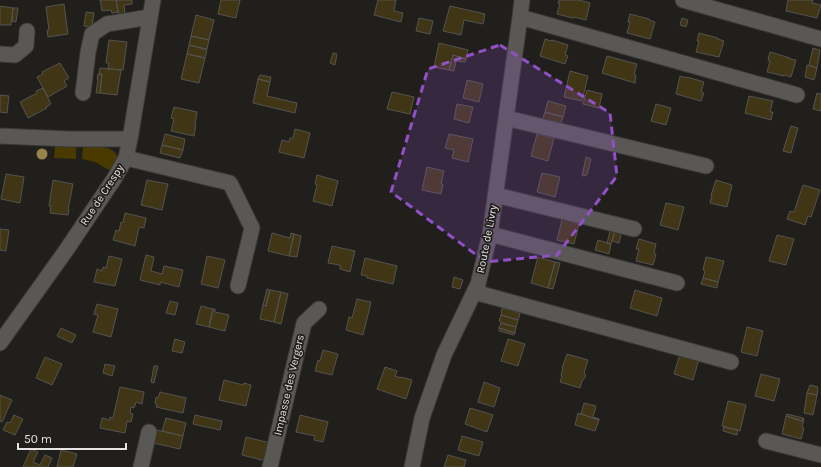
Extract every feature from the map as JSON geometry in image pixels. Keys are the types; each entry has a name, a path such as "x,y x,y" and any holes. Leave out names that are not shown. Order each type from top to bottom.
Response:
{"street":[{"name":"Rue de Crespy","path":"0,343 67,249 114,179 126,158 153,0"},
{"name":"Route de Livry","path":"412,467 422,418 444,355 476,288 490,234 522,0"},
{"path":"683,0 821,39"},
{"path":"83,93 88,52 92,34 107,24 150,17"},
{"path":"520,17 797,95"},
{"path":"0,54 15,55 26,46 27,31"},
{"path":"506,118 706,166"},
{"path":"0,136 130,139"},
{"path":"126,158 230,183 252,228 238,286"},
{"path":"496,194 634,229"},
{"path":"490,234 677,283"},
{"path":"476,288 674,336"},
{"path":"476,288 731,362"},
{"name":"Impasse des Vergers","path":"270,467 304,323 319,309"},
{"path":"141,467 149,432"},
{"path":"766,441 821,455"}],"highlighted area":[{"path":"500,45 610,113 617,176 557,255 486,262 391,192 428,69"}],"shaded area":[{"path":"55,146 76,147 76,159 54,158"},
{"path":"83,146 103,147 112,150 118,157 114,169 109,170 95,162 82,159"}],"building":[{"path":"100,0 116,0 118,12 112,13 111,10 102,11"},
{"path":"116,0 132,0 132,4 124,5 125,14 119,15"},
{"path":"221,0 240,0 236,18 218,14"},
{"path":"378,0 396,0 394,11 403,13 401,22 374,15"},
{"path":"559,0 579,0 590,3 586,20 557,14 560,3 558,3"},
{"path":"788,0 813,0 812,3 821,5 817,18 786,11"},
{"path":"64,4 68,34 48,37 47,30 49,30 46,7"},
{"path":"0,6 13,8 11,25 0,25"},
{"path":"450,6 485,14 483,24 464,20 461,35 443,31"},
{"path":"13,8 18,8 16,22 12,21"},
{"path":"86,12 94,13 92,27 84,26"},
{"path":"630,14 655,22 650,39 627,33 630,22 628,22"},
{"path":"196,15 214,20 209,40 191,36"},
{"path":"419,18 433,21 430,34 416,31"},
{"path":"682,18 688,20 686,27 680,25"},
{"path":"699,33 724,41 719,57 696,52 699,41 697,41"},
{"path":"191,36 209,40 207,49 189,45"},
{"path":"545,39 568,45 565,55 568,56 565,64 540,56"},
{"path":"109,40 127,42 123,70 108,69 109,63 106,63"},
{"path":"439,43 468,50 466,59 453,55 449,70 434,67"},
{"path":"189,45 207,50 205,58 187,54"},
{"path":"813,48 820,50 817,68 809,65"},
{"path":"770,52 796,60 791,77 767,72 770,61 768,60"},
{"path":"333,53 337,54 335,65 330,63"},
{"path":"187,54 205,58 199,83 181,79"},
{"path":"453,55 466,59 465,62 456,61 454,71 449,70"},
{"path":"607,56 637,64 634,74 636,75 635,83 602,73"},
{"path":"60,63 69,78 64,81 67,86 48,97 37,77 43,74 42,72"},
{"path":"807,65 817,68 814,80 805,77"},
{"path":"100,68 121,70 117,95 100,93 102,74 99,74"},
{"path":"570,71 588,76 582,101 564,97"},
{"path":"98,74 102,74 100,93 96,93 98,79"},
{"path":"260,75 271,77 270,82 258,79"},
{"path":"680,76 704,82 701,92 704,93 701,101 676,94"},
{"path":"258,79 270,82 267,96 297,103 295,113 253,103"},
{"path":"467,80 483,84 479,102 463,98"},
{"path":"43,88 51,104 46,107 47,108 28,118 20,102"},
{"path":"587,90 602,94 599,108 583,104"},
{"path":"392,92 414,97 410,114 387,109"},
{"path":"817,93 821,94 821,111 813,109"},
{"path":"0,95 9,96 7,113 0,112"},
{"path":"749,96 773,101 770,112 773,112 771,120 745,113"},
{"path":"548,101 566,106 563,117 545,112"},
{"path":"457,104 473,107 469,123 454,119"},
{"path":"656,104 671,108 666,125 651,121"},
{"path":"174,107 197,112 194,136 171,131 174,119 171,118"},
{"path":"545,112 563,117 560,126 542,121"},
{"path":"791,126 798,128 791,153 783,151"},
{"path":"295,129 310,133 304,158 279,152 282,140 289,142 290,138 293,138"},
{"path":"165,134 185,139 183,150 162,145"},
{"path":"449,134 473,139 468,162 452,158 454,150 445,148"},
{"path":"537,134 554,138 548,161 531,156"},
{"path":"162,145 183,150 180,158 160,153"},
{"path":"586,157 591,159 587,175 582,176"},
{"path":"427,167 444,171 441,184 443,184 441,194 422,190"},
{"path":"542,173 560,177 555,197 537,192"},
{"path":"6,174 24,177 20,203 1,199"},
{"path":"317,175 338,181 332,206 313,201 317,185 315,184"},
{"path":"53,180 73,184 68,215 50,213 51,206 49,206"},
{"path":"147,180 168,184 162,210 141,205"},
{"path":"716,180 732,185 727,207 710,203"},
{"path":"803,185 820,190 811,217 808,216 805,225 787,219 790,211 794,212"},
{"path":"666,203 684,207 678,230 660,225"},
{"path":"125,213 146,218 144,228 139,227 135,246 113,240 116,230 119,231 121,222 123,223"},
{"path":"562,219 579,224 574,244 557,240"},
{"path":"611,227 616,228 611,244 607,243"},
{"path":"616,228 622,230 619,243 612,241"},
{"path":"0,229 9,230 6,251 0,250"},
{"path":"272,233 290,238 291,233 294,234 289,256 268,251"},
{"path":"294,234 301,236 297,257 289,256"},
{"path":"777,235 794,239 786,265 769,261"},
{"path":"639,239 656,244 654,253 656,254 653,265 636,261 639,249 636,249"},
{"path":"598,240 611,244 609,254 595,250"},
{"path":"332,246 355,251 350,272 340,269 340,265 328,263"},
{"path":"146,255 154,257 151,271 162,274 164,266 183,270 179,287 160,282 160,285 140,280"},
{"path":"109,256 122,259 115,286 94,282 97,269 102,271 103,267 106,268"},
{"path":"207,256 225,260 218,288 201,284"},
{"path":"538,257 555,262 548,288 531,283"},
{"path":"706,257 724,261 718,282 703,278"},
{"path":"365,258 397,266 393,284 367,278 367,276 361,275"},
{"path":"555,262 560,263 553,289 548,288"},
{"path":"454,277 463,280 460,289 452,287"},
{"path":"703,278 718,282 717,288 701,284"},
{"path":"267,289 270,290 266,306 263,305"},
{"path":"270,290 281,292 274,322 260,319 263,305 266,306"},
{"path":"635,290 662,298 657,316 630,308"},
{"path":"281,292 288,294 281,324 274,322"},
{"path":"357,299 371,302 363,335 346,330 349,317 352,318"},
{"path":"170,301 178,303 175,315 166,313"},
{"path":"97,304 118,309 111,337 93,332 98,315 94,314"},
{"path":"201,306 213,309 209,327 196,324"},
{"path":"502,308 520,313 518,320 501,315"},
{"path":"213,309 215,309 215,312 229,315 225,331 209,327"},
{"path":"501,315 518,320 516,327 501,323 499,321"},
{"path":"501,323 516,327 515,333 499,328"},
{"path":"747,327 763,331 757,356 741,352"},
{"path":"61,328 76,335 72,343 57,336"},
{"path":"499,328 515,333 514,335 499,331"},
{"path":"175,339 185,342 182,353 172,351"},
{"path":"508,339 525,344 518,366 501,361"},
{"path":"323,350 338,354 332,375 315,371"},
{"path":"567,354 588,360 584,373 586,375 580,388 560,382 562,368"},
{"path":"680,354 699,359 693,380 674,374"},
{"path":"45,357 62,364 52,385 36,378"},
{"path":"105,364 115,366 112,376 103,373"},
{"path":"154,366 158,366 154,383 151,382"},
{"path":"385,367 397,371 395,376 412,380 406,399 377,389"},
{"path":"761,374 780,379 774,401 755,396"},
{"path":"224,380 243,385 244,383 251,385 246,406 219,400"},
{"path":"484,382 500,388 494,407 478,402"},
{"path":"810,385 818,387 817,395 807,393"},
{"path":"120,387 144,392 142,404 136,402 134,408 131,407 130,413 133,414 131,422 127,421 125,433 100,428 102,418 110,420 110,417 113,418"},
{"path":"160,392 186,398 183,413 156,407 156,397 158,398"},
{"path":"807,393 817,395 813,415 804,413"},
{"path":"0,395 12,400 2,422 0,421"},
{"path":"728,401 746,405 740,431 722,426"},
{"path":"584,403 596,406 593,417 599,420 581,414"},
{"path":"470,408 493,415 487,432 465,424"},
{"path":"578,413 599,420 595,431 575,425"},
{"path":"787,414 803,418 802,421 786,416"},
{"path":"14,415 23,419 15,435 3,430 7,422 10,423"},
{"path":"195,415 222,421 220,430 193,424"},
{"path":"300,415 328,422 323,442 314,440 315,436 296,432"},
{"path":"786,416 802,421 803,418 804,419 802,427 804,428 801,439 782,434"},
{"path":"166,418 186,423 183,436 162,431"},
{"path":"724,427 738,430 737,435 723,431"},
{"path":"157,430 183,436 180,449 153,443"},
{"path":"462,436 483,442 479,456 458,450"},
{"path":"246,437 270,443 266,461 242,455"},
{"path":"31,449 38,452 33,462 40,465 45,455 52,458 48,467 23,467"},
{"path":"61,450 77,454 73,467 57,467"},
{"path":"448,455 466,460 464,467 444,467"}]}
